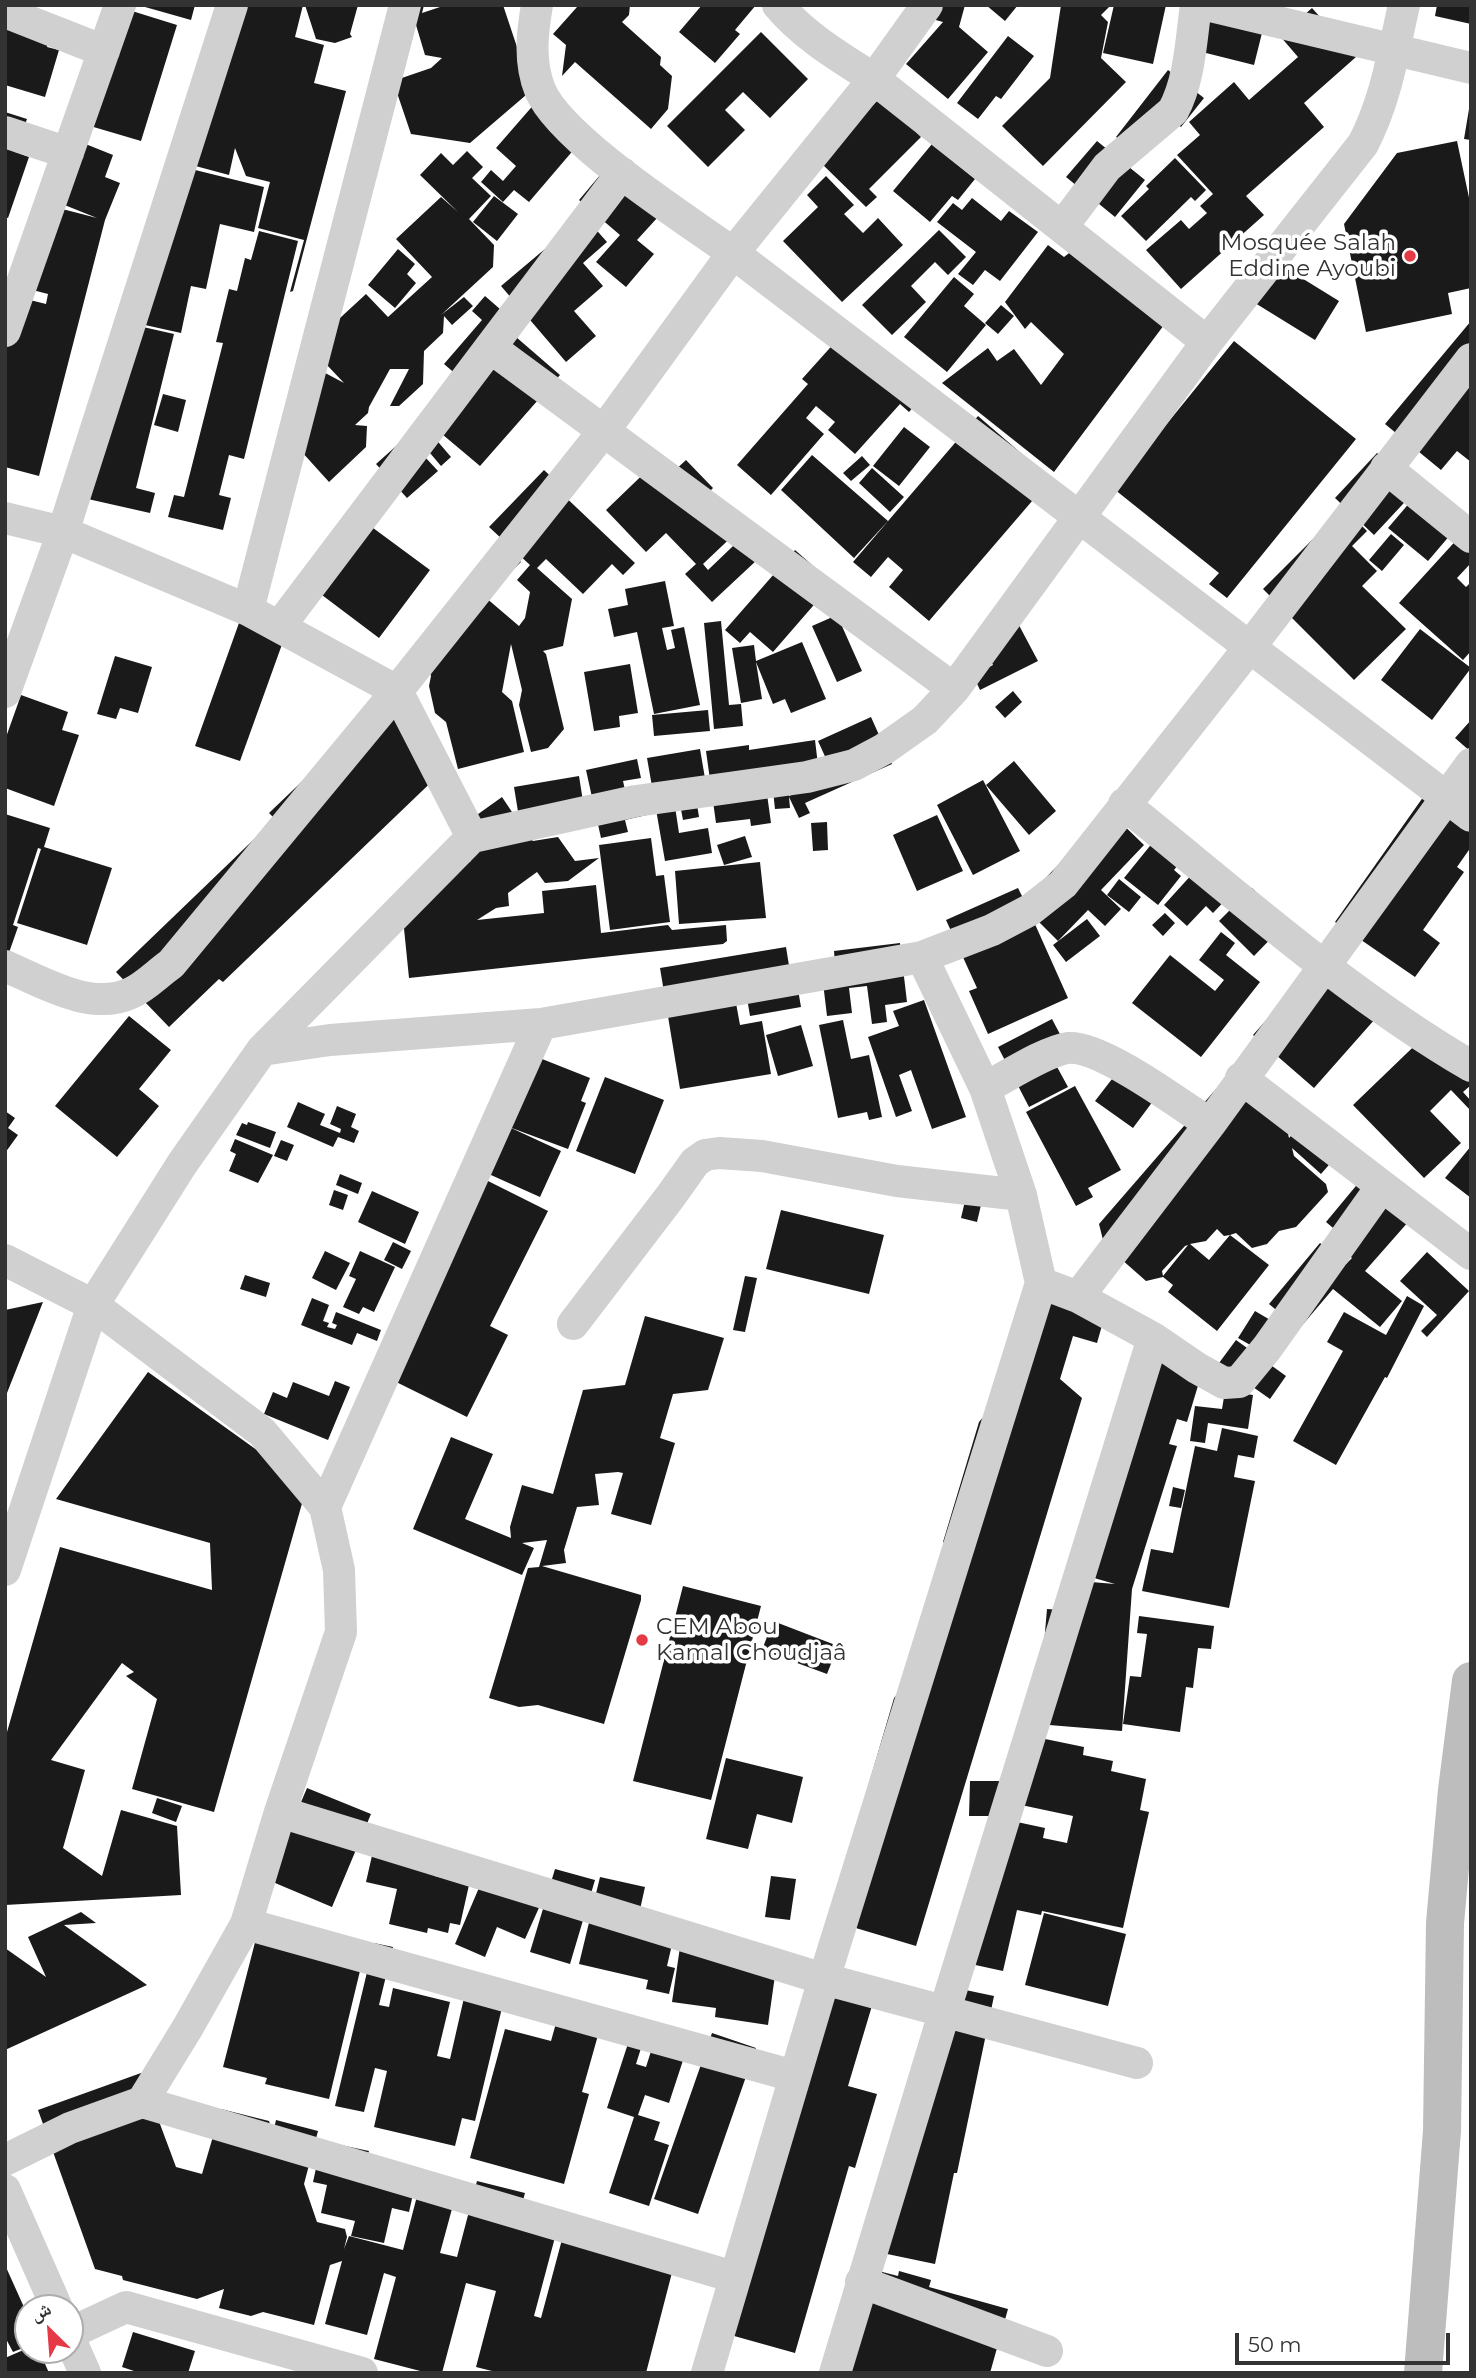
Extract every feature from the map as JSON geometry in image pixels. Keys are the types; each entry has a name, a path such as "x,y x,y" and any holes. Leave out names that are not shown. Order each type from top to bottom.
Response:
{"street":[{"path":"5,331 17,263 68,153 120,5"},
{"path":"5,692 63,532 232,5"},
{"path":"247,610 405,5"},
{"path":"537,5 531,37 533,65 540,90 551,108 573,131 622,173 733,253 1471,816"},
{"path":"779,5 804,32 874,79 1207,342"},
{"path":"5,967 79,997 111,999 132,993 171,964 397,691 603,432 733,253 874,79 927,5"},
{"path":"1062,228 1107,167 1173,111 1179,100 1186,72 1196,5"},
{"path":"1206,5 1471,68"},
{"path":"5,1570 93,1305 182,1164 262,1050 472,837 636,801 807,777 854,765 884,749 925,720 954,689 1207,342 1363,144 1377,116 1404,5"},
{"path":"5,12 104,51"},
{"path":"5,132 68,153"},
{"path":"279,627 622,173"},
{"path":"491,348 954,689"},
{"path":"262,1050 330,1040 541,1024 922,957 992,930 1030,910 1063,884 1471,359"},
{"path":"1386,468 1471,537"},
{"path":"5,518 63,532 247,610 397,691 472,837"},
{"path":"1078,1297 1210,1124 1471,764"},
{"path":"1124,804 1324,965 1440,1048 1471,1066"},
{"path":"707,2373 794,2076 1041,1283 1021,1195 985,1088 922,957"},
{"path":"325,1507 541,1024"},
{"path":"985,1088 1050,1054 1066,1049 1081,1049 1107,1060 1151,1085 1210,1124"},
{"path":"1241,1078 1471,1254"},
{"path":"573,1324 695,1162 705,1155 719,1153 762,1156 897,1181 1021,1195"},
{"path":"1041,1283 1078,1297 1153,1338 1197,1368 1224,1382 1239,1382 1267,1348 1382,1186"},
{"path":"5,1260 93,1305 262,1432 325,1507 339,1570 341,1632 280,1812 246,1924 142,2102"},
{"path":"835,2373 1153,1338"},
{"path":"1423,2373 1442,2131 1445,1923 1457,1790 1471,1681"},
{"path":"280,1812 824,1979 1138,2063"},
{"path":"246,1924 794,2076"},
{"path":"5,2160 70,2128 142,2102 734,2277"},
{"path":"5,2190 51,2294"},
{"path":"861,2282 1047,2351"},
{"path":"84,2326 126,2307 362,2373"}],"building":[{"path":"5,5 54,23 47,47 59,50 45,97 5,85"},
{"path":"138,5 195,5 191,20"},
{"path":"230,5 303,5 295,37 324,45 314,83 346,91 293,291 290,292 304,240 258,228 270,182 246,176 235,148 229,175 188,164"},
{"path":"305,5 358,5 350,34 352,37 335,43 316,39"},
{"path":"410,5 424,5 422,13 446,5 503,5 522,62 540,83 470,143 411,134 393,81 431,68 442,58 425,55"},
{"path":"575,5 630,5 629,15 622,22 661,57 660,65 672,76 668,109 651,129 575,62 562,76 566,45 553,34 577,7"},
{"path":"702,5 756,5 735,30 740,34 715,63 679,32"},
{"path":"909,5 965,5 959,27 988,52 948,99 906,64 943,22 921,16"},
{"path":"986,5 1018,5 1005,21"},
{"path":"1061,5 1111,5 1101,15 1108,22 1101,58 1126,82 1043,166 1002,126 1050,78"},
{"path":"1114,5 1166,5 1153,64 1103,53"},
{"path":"1269,5 1254,65 1198,51 1182,20"},
{"path":"1437,5 1471,5 1471,24 1435,16"},
{"path":"116,6 177,25 141,141 80,123"},
{"path":"1312,8 1356,57 1304,103 1324,127 1246,196 1264,215 1181,289 1146,250 1181,220 1189,229 1207,213 1200,206 1213,194 1177,155 1200,135 1189,122 1234,82 1249,100 1298,57 1280,36"},
{"path":"761,32 808,79 770,118 743,92 725,110 745,130 708,167 667,126"},
{"path":"1008,36 1034,56 1001,99 996,96 978,119 957,103"},
{"path":"1168,70 1204,98 1181,127 1160,111 1131,148 1116,137"},
{"path":"543,94 588,133 529,202 514,190 503,202 481,182 491,170 503,181 516,166 496,148"},
{"path":"881,97 921,137 869,189 877,197 866,207 818,160"},
{"path":"1471,109 1471,140 1464,139"},
{"path":"5,112 27,119 15,152 29,157 8,218 5,217"},
{"path":"73,139 113,155 105,177 120,183 105,220 39,476 5,467 5,314 10,295 46,304 48,294 21,287 43,204 97,218 42,196"},
{"path":"1097,141 1145,180 1115,217 1066,177"},
{"name":"Mosquée Salah Eddine Ayoubi","path":"1457,141 1471,207 1471,288 1448,293 1452,314 1366,332 1344,224 1397,153"},
{"path":"932,144 975,179 958,200 952,196 930,222 893,191"},
{"path":"467,151 483,167 472,178 491,196 469,219 494,245 493,267 441,315 464,297 473,306 452,325 444,316 443,333 424,351 423,384 399,406 390,406 409,369 390,369 368,413 355,425 367,426 366,447 329,482 301,451 314,367 344,383 326,364 327,330 366,294 388,317 432,277 396,239 441,197 458,212 420,175 441,153 453,165"},
{"path":"617,155 658,217 637,240 654,254 626,287 596,262 620,235 579,200"},
{"path":"1175,158 1206,190 1195,201 1191,197 1146,241 1121,216 1149,189 1146,186"},
{"path":"171,164 264,187 254,232 220,224 206,289 191,286 181,333 136,323"},
{"path":"826,176 854,205 844,214 863,233 878,218 903,245 842,302 783,241 818,207 807,195"},
{"path":"494,196 518,214 497,241 473,222"},
{"path":"972,198 1001,221 1009,211 1038,232 1000,281 985,270 973,285 958,274 976,252 937,222 953,203 962,210"},
{"path":"584,216 607,242 583,263 603,286 574,311 596,336 566,362 501,286"},
{"path":"939,230 966,257 948,275 935,262 911,286 926,302 892,335 862,305"},
{"path":"259,231 298,241 244,459 229,455 219,495 231,498 223,530 168,517 174,495 184,497 223,343 216,342 229,289 237,291 245,258 251,260"},
{"path":"1048,245 1064,257 1077,247 1167,321 1054,472 942,383 988,348 997,361 1014,349 1041,385 1064,354 1031,322 1025,329 1005,302"},
{"path":"398,249 415,264 407,274 416,283 395,308 368,285"},
{"path":"1279,264 1339,301 1315,340 1255,303"},
{"path":"954,277 974,294 964,306 986,325 947,372 904,337"},
{"path":"485,296 508,316 501,324 560,375 480,466 436,429 472,388 444,364 482,320 472,311"},
{"path":"1001,305 1014,316 998,334 985,323"},
{"path":"1471,321 1471,462 1457,451 1441,470 1385,424"},
{"path":"121,322 174,334 136,488 155,493 150,513 79,497"},
{"path":"846,330 923,396 909,412 900,404 855,454 828,430 835,422 816,406 806,418 824,434 771,495 737,465 808,384 802,379"},
{"path":"1234,341 1356,439 1227,598 1209,584 1219,573 1114,489"},
{"path":"163,394 186,400 178,432 154,425"},
{"path":"978,416 1051,479 929,621 889,587 903,570 888,557 871,577 853,562"},
{"path":"422,423 451,457 441,466 430,453 425,457 438,471 407,498 376,464"},
{"path":"904,427 930,447 899,486 873,466"},
{"path":"1377,453 1416,490 1374,535 1335,498"},
{"path":"812,455 888,521 854,558 781,490"},
{"path":"862,456 870,465 851,481 843,473"},
{"path":"659,459 672,473 686,460 713,488 708,493 741,528 703,564 708,570 755,525 773,545 712,602 685,574 696,564 666,533 646,552 606,510"},
{"path":"872,468 904,497 890,512 859,483"},
{"path":"544,470 561,486 558,490 635,563 623,575 612,564 583,594 546,559 537,568 572,599 563,646 543,651 546,654 564,729 548,748 531,752 519,705 522,690 511,644 502,692 512,701 524,752 458,769 446,722 435,713 428,665 505,548 521,562 485,597 519,626 525,618 530,592 517,580 530,565 489,527"},
{"path":"1423,487 1463,520 1428,561 1388,528"},
{"path":"1344,508 1367,531 1352,546 1377,571 1362,586 1406,629 1354,680 1263,589"},
{"path":"365,522 430,570 379,638 314,589"},
{"path":"1471,524 1471,563 1457,578 1466,587 1471,582 1471,651 1463,660 1399,603"},
{"path":"1391,534 1404,545 1382,571 1369,560"},
{"path":"795,550 844,593 819,599 773,652 750,632 740,643 725,630"},
{"path":"665,581 674,626 662,628 667,650 675,648 671,630 684,627 700,705 654,714 637,632 614,637 608,609 628,605 625,589"},
{"path":"244,609 289,625 240,761 195,746"},
{"path":"1013,614 1038,661 980,690 973,675 993,665 976,633"},
{"path":"837,615 862,671 837,682 812,626"},
{"path":"721,621 729,705 741,704 743,726 714,729 704,623"},
{"path":"1420,629 1471,668 1432,720 1381,680"},
{"path":"802,642 826,699 791,713 785,699 773,704 756,662 762,699 741,703 732,648 754,645 756,661"},
{"path":"115,656 152,667 138,713 120,708 116,719 97,714"},
{"path":"630,664 638,713 619,716 620,727 594,731 584,672"},
{"path":"1013,691 1022,702 1005,718 995,707"},
{"path":"21,695 68,712 62,730 79,735 54,806 5,788 5,740"},
{"path":"384,703 446,768 223,982 219,979 169,1027 116,972 275,819 269,813"},
{"path":"708,710 710,731 654,736 652,715"},
{"path":"871,717 892,764 805,803 810,813 799,818 789,797 790,808 775,809 773,791 789,789 789,796 811,786 828,763 818,741"},
{"path":"1471,720 1471,752 1455,738"},
{"path":"815,740 818,765 766,787 771,823 751,826 750,819 716,823 706,751 749,745 749,750"},
{"path":"700,749 707,790 695,792 699,817 683,820 679,799 674,800 679,833 708,828 712,853 665,861 647,758"},
{"path":"637,759 641,778 623,781 625,790 651,814 625,820 628,832 601,838 586,770"},
{"path":"1014,761 1056,811 1029,835 986,785"},
{"path":"579,776 585,814 530,838 533,841 558,837 575,861 599,858 568,881 545,883 537,872 508,893 509,906 496,908 477,920 544,913 542,891 596,885 601,933 668,925 672,930 726,925 727,941 723,944 409,978 400,889 460,846 471,862 467,822 502,797 520,824 514,787"},
{"path":"1438,776 1471,799 1471,847 1457,867 1464,872 1423,930 1440,943 1415,977 1335,922"},
{"path":"983,780 1020,851 973,875 937,805"},
{"path":"1110,812 1144,845 1101,890 1121,909 1105,926 1088,910 1058,941 1030,913 1068,998 988,1034 969,991 977,988 946,920 1018,888 1024,900"},
{"path":"5,814 50,828 44,847 112,868 87,945 17,923 41,849 38,848 13,925 18,927 5,964"},
{"path":"937,815 963,871 917,891 893,835"},
{"path":"827,822 828,850 813,851 811,823"},
{"path":"1162,831 1188,852 1174,870 1181,876 1158,905 1124,878"},
{"path":"745,836 752,857 724,865 717,845"},
{"path":"651,838 656,876 664,875 670,922 610,930 599,845"},
{"path":"1204,861 1235,890 1213,913 1206,906 1187,926 1164,905"},
{"path":"760,862 766,918 679,924 675,871"},
{"path":"1119,879 1141,897 1129,912 1107,895"},
{"path":"1252,888 1287,922 1254,956 1219,921"},
{"path":"1165,913 1175,923 1163,936 1152,925"},
{"path":"1087,919 1100,936 1066,962 1053,945"},
{"path":"1221,932 1235,943 1226,955 1260,982 1201,1057 1132,1003 1170,955 1215,991 1224,980 1199,960"},
{"path":"900,943 907,1002 885,1005 887,1022 872,1024 867,986 849,988 852,1013 827,1016 821,966 835,964 834,951"},
{"path":"786,947 791,978 796,978 801,1007 750,1016 746,992 732,981 740,1025 762,1021 771,1074 680,1089 660,968"},
{"path":"1328,950 1383,1010 1314,1088 1253,1035"},
{"path":"924,1000 966,1117 932,1129 911,1070 899,1075 912,1111 896,1117 868,1037 899,1026 893,1011"},
{"path":"129,1016 171,1050 139,1089 159,1106 117,1157 55,1106"},
{"path":"1052,1019 1072,1057 1056,1065 1068,1087 1029,1107 998,1047"},
{"path":"843,1020 851,1059 869,1055 882,1117 869,1120 867,1112 838,1118 819,1025"},
{"path":"801,1025 813,1066 778,1076 766,1035"},
{"path":"1435,1026 1471,1080 1471,1085 1463,1092 1471,1101 1471,1111 1451,1090 1430,1111 1461,1143 1424,1178 1353,1105"},
{"path":"532,1055 590,1078 581,1101 586,1103 568,1149 509,1127 561,1151 540,1197 482,1171"},
{"path":"1129,1057 1165,1085 1133,1128 1095,1101"},
{"path":"1242,1059 1279,1092 1289,1138 1312,1113 1341,1151 1321,1174 1292,1148 1294,1156 1326,1184 1328,1192 1296,1227 1279,1231 1267,1244 1252,1248 1236,1233 1230,1235 1269,1265 1217,1331 1168,1292 1173,1285 1163,1277 1146,1281 1104,1244 1099,1224","holes":["1217,1229 1224,1236 1230,1235 1209,1260 1190,1244 1206,1241","1188,1245 1163,1276 1162,1271"]},
{"path":"605,1077 664,1100 635,1174 576,1151"},
{"path":"1075,1086 1121,1170 1088,1188 1093,1197 1076,1206 1026,1112"},
{"path":"298,1102 325,1114 320,1125 340,1133 341,1129 330,1124 337,1106 356,1114 351,1127 359,1131 354,1143 338,1137 333,1147 287,1127"},
{"path":"5,1111 15,1118 8,1128 18,1135 5,1153"},
{"path":"248,1122 276,1132 270,1148 236,1135 242,1123 247,1125"},
{"path":"235,1139 273,1155 258,1183 229,1171 236,1154 230,1151"},
{"path":"281,1140 294,1145 287,1161 274,1156"},
{"path":"1471,1146 1471,1198 1445,1178"},
{"path":"1375,1163 1424,1204 1365,1271 1402,1301 1380,1327 1333,1289 1299,1329 1269,1304 1320,1243 1346,1264 1352,1258 1332,1241 1339,1233 1326,1222"},
{"path":"340,1174 362,1183 358,1194 336,1185"},
{"path":"482,1178 548,1211 490,1326 508,1335 467,1417 384,1376"},
{"path":"334,1190 348,1195 343,1210 329,1205"},
{"path":"372,1191 419,1212 405,1244 358,1222"},
{"path":"965,1201 981,1205 977,1222 961,1218"},
{"path":"781,1210 884,1235 869,1294 766,1269"},
{"path":"393,1242 411,1251 402,1269 384,1260"},
{"path":"325,1251 350,1263 336,1290 312,1278"},
{"path":"360,1251 395,1267 374,1312 363,1307 359,1314 343,1307 356,1279 349,1276"},
{"path":"1427,1252 1469,1291 1427,1337 1421,1331 1437,1315 1400,1281"},
{"path":"245,1275 270,1283 266,1297 240,1289"},
{"path":"745,1276 757,1278 745,1332 733,1330"},
{"path":"1053,1281 1109,1301 1097,1343 1073,1336 1060,1379 1082,1398 916,1946 829,1920 894,1698 917,1671 959,1547 943,1542 979,1422 1002,1395"},
{"path":"1407,1296 1424,1306 1387,1378 1385,1377 1336,1465 1293,1441 1343,1351 1327,1342 1344,1312 1386,1335"},
{"path":"312,1298 329,1305 323,1321 329,1323 327,1327 335,1329 337,1325 332,1323 336,1312 381,1330 377,1341 357,1333 352,1345 301,1325"},
{"path":"43,1302 5,1398 5,1310"},
{"path":"1255,1311 1289,1331 1273,1358 1238,1338"},
{"path":"645,1316 724,1338 708,1390 673,1394 660,1438 675,1443 651,1525 611,1514 623,1473 595,1474 599,1505 577,1507 564,1550 566,1563 542,1566 641,1595 604,1724 538,1705 519,1707 489,1698 528,1568 539,1567 547,1540 522,1543 534,1548 522,1575 413,1529 451,1437 493,1454 465,1519 511,1538 510,1527 522,1485 553,1494 583,1390 625,1385"},
{"path":"1236,1340 1286,1376 1270,1399 1219,1363"},
{"path":"1207,1356 1187,1422 1177,1419 1169,1444 1177,1446 1132,1589 1122,1731 1037,1724 1047,1609 1077,1611 1079,1581 1115,1584 1094,1578 1130,1366"},
{"path":"148,1372 307,1486 214,1812 132,1789 157,1699 126,1676 134,1672 122,1663 51,1760 85,1770 63,1848 102,1876 121,1810 177,1826 181,1895 5,1905 5,1739 60,1547 212,1590 210,1543 56,1499"},
{"path":"335,1381 350,1387 328,1440 264,1414 273,1392 287,1398 293,1382 329,1396"},
{"path":"1225,1391 1253,1395 1248,1429 1208,1423 1205,1443 1190,1441 1195,1406 1222,1409"},
{"path":"1222,1428 1258,1436 1254,1458 1238,1455 1234,1477 1255,1481 1229,1608 1142,1591 1151,1549 1173,1553 1195,1446 1217,1451"},
{"path":"1173,1487 1185,1490 1181,1508 1169,1506"},
{"path":"683,1586 761,1606 711,1800 633,1781"},
{"path":"1139,1616 1214,1626 1211,1649 1198,1648 1193,1688 1186,1687 1180,1732 1123,1724 1130,1676 1141,1677 1147,1634 1137,1633"},
{"path":"773,1621 838,1646 827,1674 762,1650"},
{"path":"1021,1734 1084,1747 1083,1755 1113,1761 1111,1771 1146,1779 1140,1810 1149,1812 1123,1928 1042,1911 1041,1915 1017,1910 1003,1971 957,1961 989,1816 969,1816 970,1781 1007,1781","holes":["1007,1802 1073,1816 1067,1843 1043,1838 1045,1828 989,1816 1007,1816"]},
{"path":"726,1758 803,1777 792,1823 757,1814 748,1849 706,1839"},
{"path":"307,1788 371,1814 332,1907 268,1880"},
{"path":"157,1798 182,1806 176,1822 152,1813"},
{"path":"376,1838 440,1852 435,1876 469,1885 460,1925 450,1923 448,1933 428,1928 427,1933 389,1924 397,1889 366,1882"},
{"path":"555,1869 595,1880 570,1964 530,1952"},
{"path":"484,1876 542,1901 525,1939 497,1927 485,1957 455,1944"},
{"path":"771,1876 796,1879 790,1920 765,1917"},
{"path":"600,1877 645,1887 639,1914 677,1923 667,1966 675,1968 669,1994 646,1989 648,1980 579,1964"},
{"path":"81,1912 96,1923 64,1925 147,1985 5,2050 5,1948 46,1977 28,1937"},
{"path":"1044,1913 1126,1934 1108,2006 1025,1985"},
{"path":"262,1915 367,1942 329,2099 265,2084 267,2078 223,2067"},
{"path":"681,1940 778,1954 768,2025 715,2017 716,2008 672,2002"},
{"path":"374,1943 393,1947 379,2005 389,2007 393,1988 450,2002 437,2056 450,2059 466,1989 506,1991 475,2121 462,2118 455,2146 374,2127 387,2071 375,2068 364,2112 335,2106"},
{"path":"839,1967 880,1979 848,2086 877,2094 855,2168 849,2166 795,2353 727,2334"},
{"path":"937,1984 994,1996 935,2264 868,2250"},
{"path":"560,2009 602,2021 582,2092 589,2094 564,2184 470,2158 505,2029 551,2041"},
{"path":"635,2022 648,2026 636,2064 646,2067 659,2026 691,2036 669,2103 645,2095 638,2115 660,2122 654,2140 669,2145 649,2206 609,2193 634,2117 607,2108"},
{"path":"712,2033 756,2048 698,2214 654,2199"},
{"path":"141,2073 176,2167 202,2174 221,2109 269,2121 273,2133 276,2120 318,2131 304,2184 317,2222 345,2229 347,2237 344,2249 349,2236 403,2250 423,2173 459,2183 440,2253 457,2257 477,2181 525,2193 519,2215 558,2226 534,2316 541,2318 564,2232 675,2261 646,2373 500,2373 476,2367 496,2291 466,2283 442,2373 428,2373 374,2359 396,2277 384,2273 367,2335 325,2324 342,2261 330,2265 314,2325 263,2312 251,2316 219,2308 224,2289 197,2299 123,2280 122,2276 95,2269 38,2110"},
{"path":"322,2141 369,2151 367,2157 419,2168 409,2212 392,2208 384,2243 351,2236 355,2221 321,2213 327,2185 313,2182"},
{"path":"5,2265 18,2294 14,2294 14,2352 5,2337"},
{"path":"859,2266 898,2276 899,2271 931,2280 929,2287 1008,2309 990,2373 826,2373"},
{"path":"133,2332 195,2351 188,2373 140,2373 122,2367"},
{"path":"14,2354 14,2364 45,2364 49,2373 5,2373 5,2358"}],"place":[{"name":"Mosquée Salah Eddine Ayoubi","path":"1410,256"},
{"name":"CEM Abou Kamal Choudjaâ","path":"642,1640"}]}
